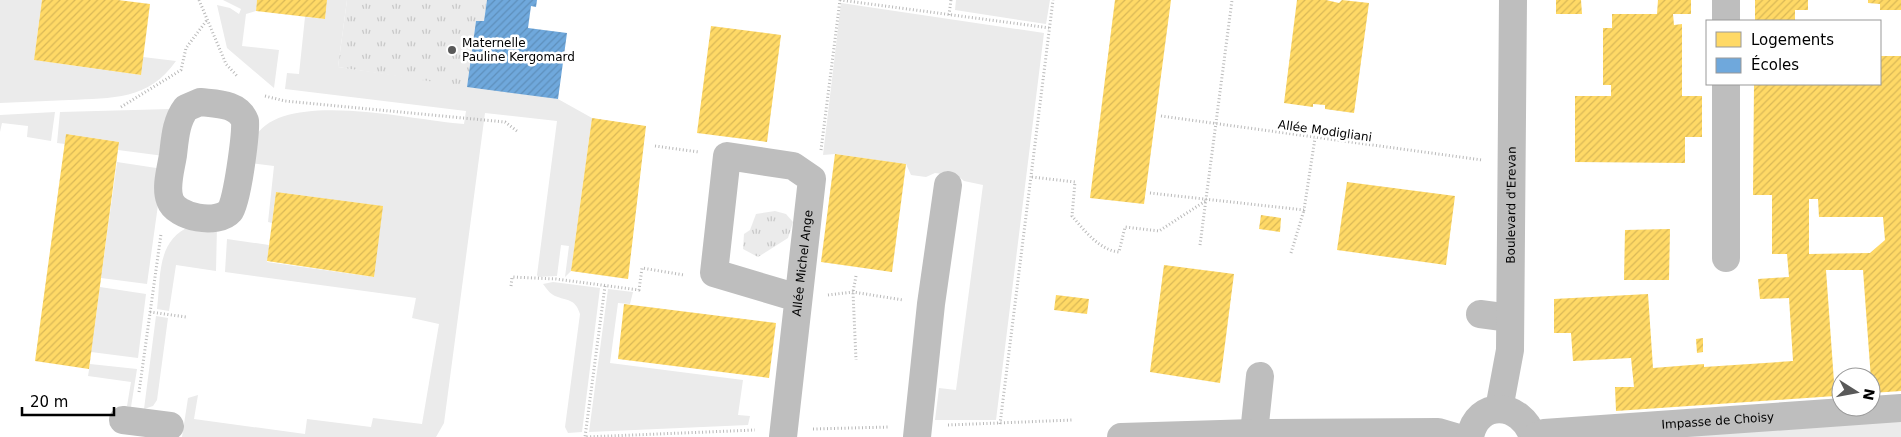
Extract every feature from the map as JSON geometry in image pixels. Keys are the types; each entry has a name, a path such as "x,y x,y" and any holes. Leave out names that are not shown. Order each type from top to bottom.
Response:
{"street":[{"name":"Boulevard d'Erevan","path":"1499,409 1510,350 1513,0"},
{"path":"1726,0 1726,20"},
{"path":"1726,85 1726,258"},
{"path":"798,298 714,273 726,156 793,166 812,179"},
{"name":"Allée Michel Ange","path":"785,432 812,179"},
{"path":"917,437 931,304 948,186"},
{"path":"1480,314 1510,318"},
{"path":"1254,433 1260,376"},
{"name":"Impasse de Choisy","path":"1534,437 1544,434 1901,408"},
{"path":"1470,437 1478,419 1488,412 1499,409 1511,411 1522,417 1534,437"},
{"path":"123,420 170,426"},
{"path":"1121,437 1254,433 1438,432 1455,437"}],"path":[{"path":"199,0 226,64 241,81"},
{"path":"812,179 820,156 840,0 1050,28"},
{"path":"882,6 883,0"},
{"path":"949,15 951,0"},
{"path":"1000,424 1054,0"},
{"path":"1200,245 1232,0"},
{"path":"122,108 180,70 186,48 207,19"},
{"path":"258,92 285,101 505,122 517,131"},
{"name":"Allée Modigliani","path":"1161,116 1486,161"},
{"path":"1291,253 1304,210 1315,138"},
{"path":"655,146 726,156"},
{"path":"1032,177 1075,182 1072,216 1090,236 1111,251 1119,252 1125,227 1159,231 1206,200"},
{"path":"1150,193 1304,210"},
{"path":"139,398 159,240 173,207"},
{"path":"511,286 512,277 556,279 639,290 642,268 702,278 714,273"},
{"path":"856,276 853,292 856,360"},
{"path":"605,286 585,437 785,432 890,426"},
{"path":"798,298 853,292 931,304"},
{"path":"150,312 186,317"},
{"path":"942,425 1073,420"}],"green space":[{"path":"0,0 42,0 34,60 140,75 143,57 176,61 154,83 142,90 128,94 100,99 0,103"},
{"path":"223,0 257,0 256,11 246,14 242,46 279,50 274,88 227,48 217,5 230,8 239,14 241,9"},
{"path":"327,0 347,0 338,67 558,99 592,118 571,271 565,277 569,246 561,245 557,276 538,277 537,275 557,121 485,113 444,423 436,437 182,437 188,398 198,395 194,419 305,434 307,419 371,427 373,418 422,424 439,324 412,318 416,298 225,272 227,239 269,245 267,262 373,277 382,206 276,192 272,223 268,222 274,166 251,163 252,144 265,126 287,115 316,111 348,111 464,124 466,111 285,89 287,73 299,74 305,17 325,19"},
{"path":"347,0 487,0 484,21 476,21 467,87 338,67"},
{"path":"956,0 1050,0 1046,24 955,10"},
{"path":"841,3 1044,33 996,420 935,420 939,388 956,390 983,185 964,181 958,176 935,173 926,177 911,175 906,164 835,154 823,155"},
{"path":"171,109 164,156 118,150 119,142 66,134 65,144 57,143 60,112"},
{"path":"55,112 51,141 27,137 28,126 2,123 0,132 0,115"},
{"path":"117,162 163,169 147,284 101,278"},
{"path":"775,211 786,214 793,222 788,238 758,257 743,249 744,234 750,230 756,214"},
{"path":"191,226 217,226 216,271 176,265 169,311 157,309 160,272 166,250 171,240"},
{"path":"553,282 600,288 582,432 568,433 565,427 580,314 576,305 553,295 543,284"},
{"path":"100,287 146,294 138,358 91,352"},
{"path":"608,289 633,292 630,304 618,303 610,363 743,380 738,415 750,416 748,425 589,432"},
{"path":"156,316 168,318 157,400 153,406 144,409"},
{"path":"90,364 137,369 131,407 127,406 131,382 88,376"},
{"path":"1901,419 1901,437 1629,437"}],"building: Logements":[{"path":"42,0 118,0 150,4 141,75 34,60"},
{"path":"257,0 327,0 325,19 256,11"},
{"path":"1115,0 1171,0 1144,204 1090,198"},
{"path":"1297,0 1326,0 1339,3 1342,0 1369,3 1354,113 1325,109 1325,105 1313,104 1313,107 1284,103"},
{"path":"1556,0 1581,0 1582,14 1556,14"},
{"path":"1658,0 1691,0 1691,14 1673,14 1674,25 1682,24 1682,96 1702,96 1702,137 1685,137 1685,163 1575,162 1575,96 1611,96 1611,85 1603,85 1603,28 1612,28 1612,14 1657,14"},
{"path":"1755,0 1808,0 1808,10 1795,10 1795,20 1755,20"},
{"path":"1868,0 1901,0 1901,10 1880,10 1880,4 1868,3"},
{"path":"711,26 781,35 767,142 697,133"},
{"path":"1881,56 1901,56 1901,391 1881,392 1881,367 1870,367 1863,270 1826,270 1833,367 1831,367 1831,396 1616,411 1615,387 1634,387 1631,358 1573,361 1571,333 1554,333 1554,299 1648,294 1653,368 1704,364 1704,367 1793,361 1789,298 1760,299 1758,279 1789,277 1787,254 1772,254 1772,195 1753,195 1754,85 1881,85","holes":["1809,199 1818,199 1819,217 1883,217 1885,240 1870,253 1809,254"]},
{"path":"592,118 646,126 628,279 571,271"},
{"path":"66,134 119,142 89,369 35,361"},
{"path":"835,154 906,164 892,272 821,262"},
{"path":"1347,182 1455,196 1446,265 1337,250"},
{"path":"276,192 383,206 374,277 267,261"},
{"path":"1261,215 1281,218 1280,232 1259,229"},
{"path":"1670,229 1669,280 1624,280 1625,230"},
{"path":"1164,265 1234,274 1220,383 1150,372"},
{"path":"1056,295 1089,299 1087,314 1054,310"},
{"path":"624,304 776,323 769,378 618,359"},
{"path":"1703,338 1703,352 1697,353 1696,339"}],"building: Écoles":[{"path":"487,0 537,0 536,7 531,6 528,28 567,33 558,99 467,87 476,21 484,21"}],"place":[{"name":"Maternelle Pauline Kergomard","path":"452,50"}]}
